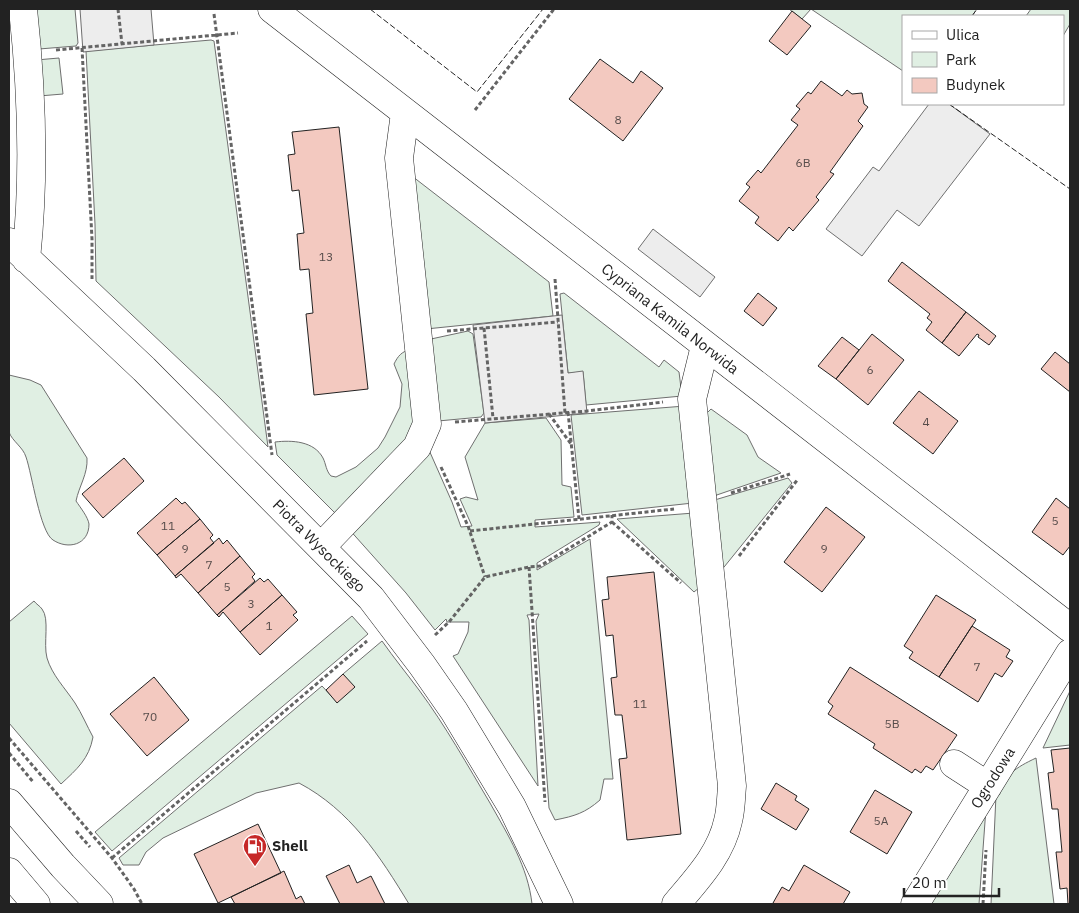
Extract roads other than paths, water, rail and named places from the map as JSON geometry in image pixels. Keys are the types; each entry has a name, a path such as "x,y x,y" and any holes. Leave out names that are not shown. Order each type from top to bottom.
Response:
{"street":[{"path":"18,250 31,210 30,82 23,9"},
{"name":"Cypriana Kamila Norwida","path":"272,9 1070,628"},
{"path":"321,547 416,447 427,424 399,158 404,113"},
{"name":"Piotra Wysockiego","path":"18,250 144,369 371,598 454,711 512,807 559,904"},
{"path":"676,904 718,850 724,836 731,806 732,786 692,399 705,346"},
{"name":"Ogrodowa","path":"915,904 1070,653"},
{"path":"954,764 988,786"},
{"path":"9,803 63,866 99,904"},
{"path":"9,872 36,904"}],"place":[{"name":"Shell","path":"255,867"}]}
